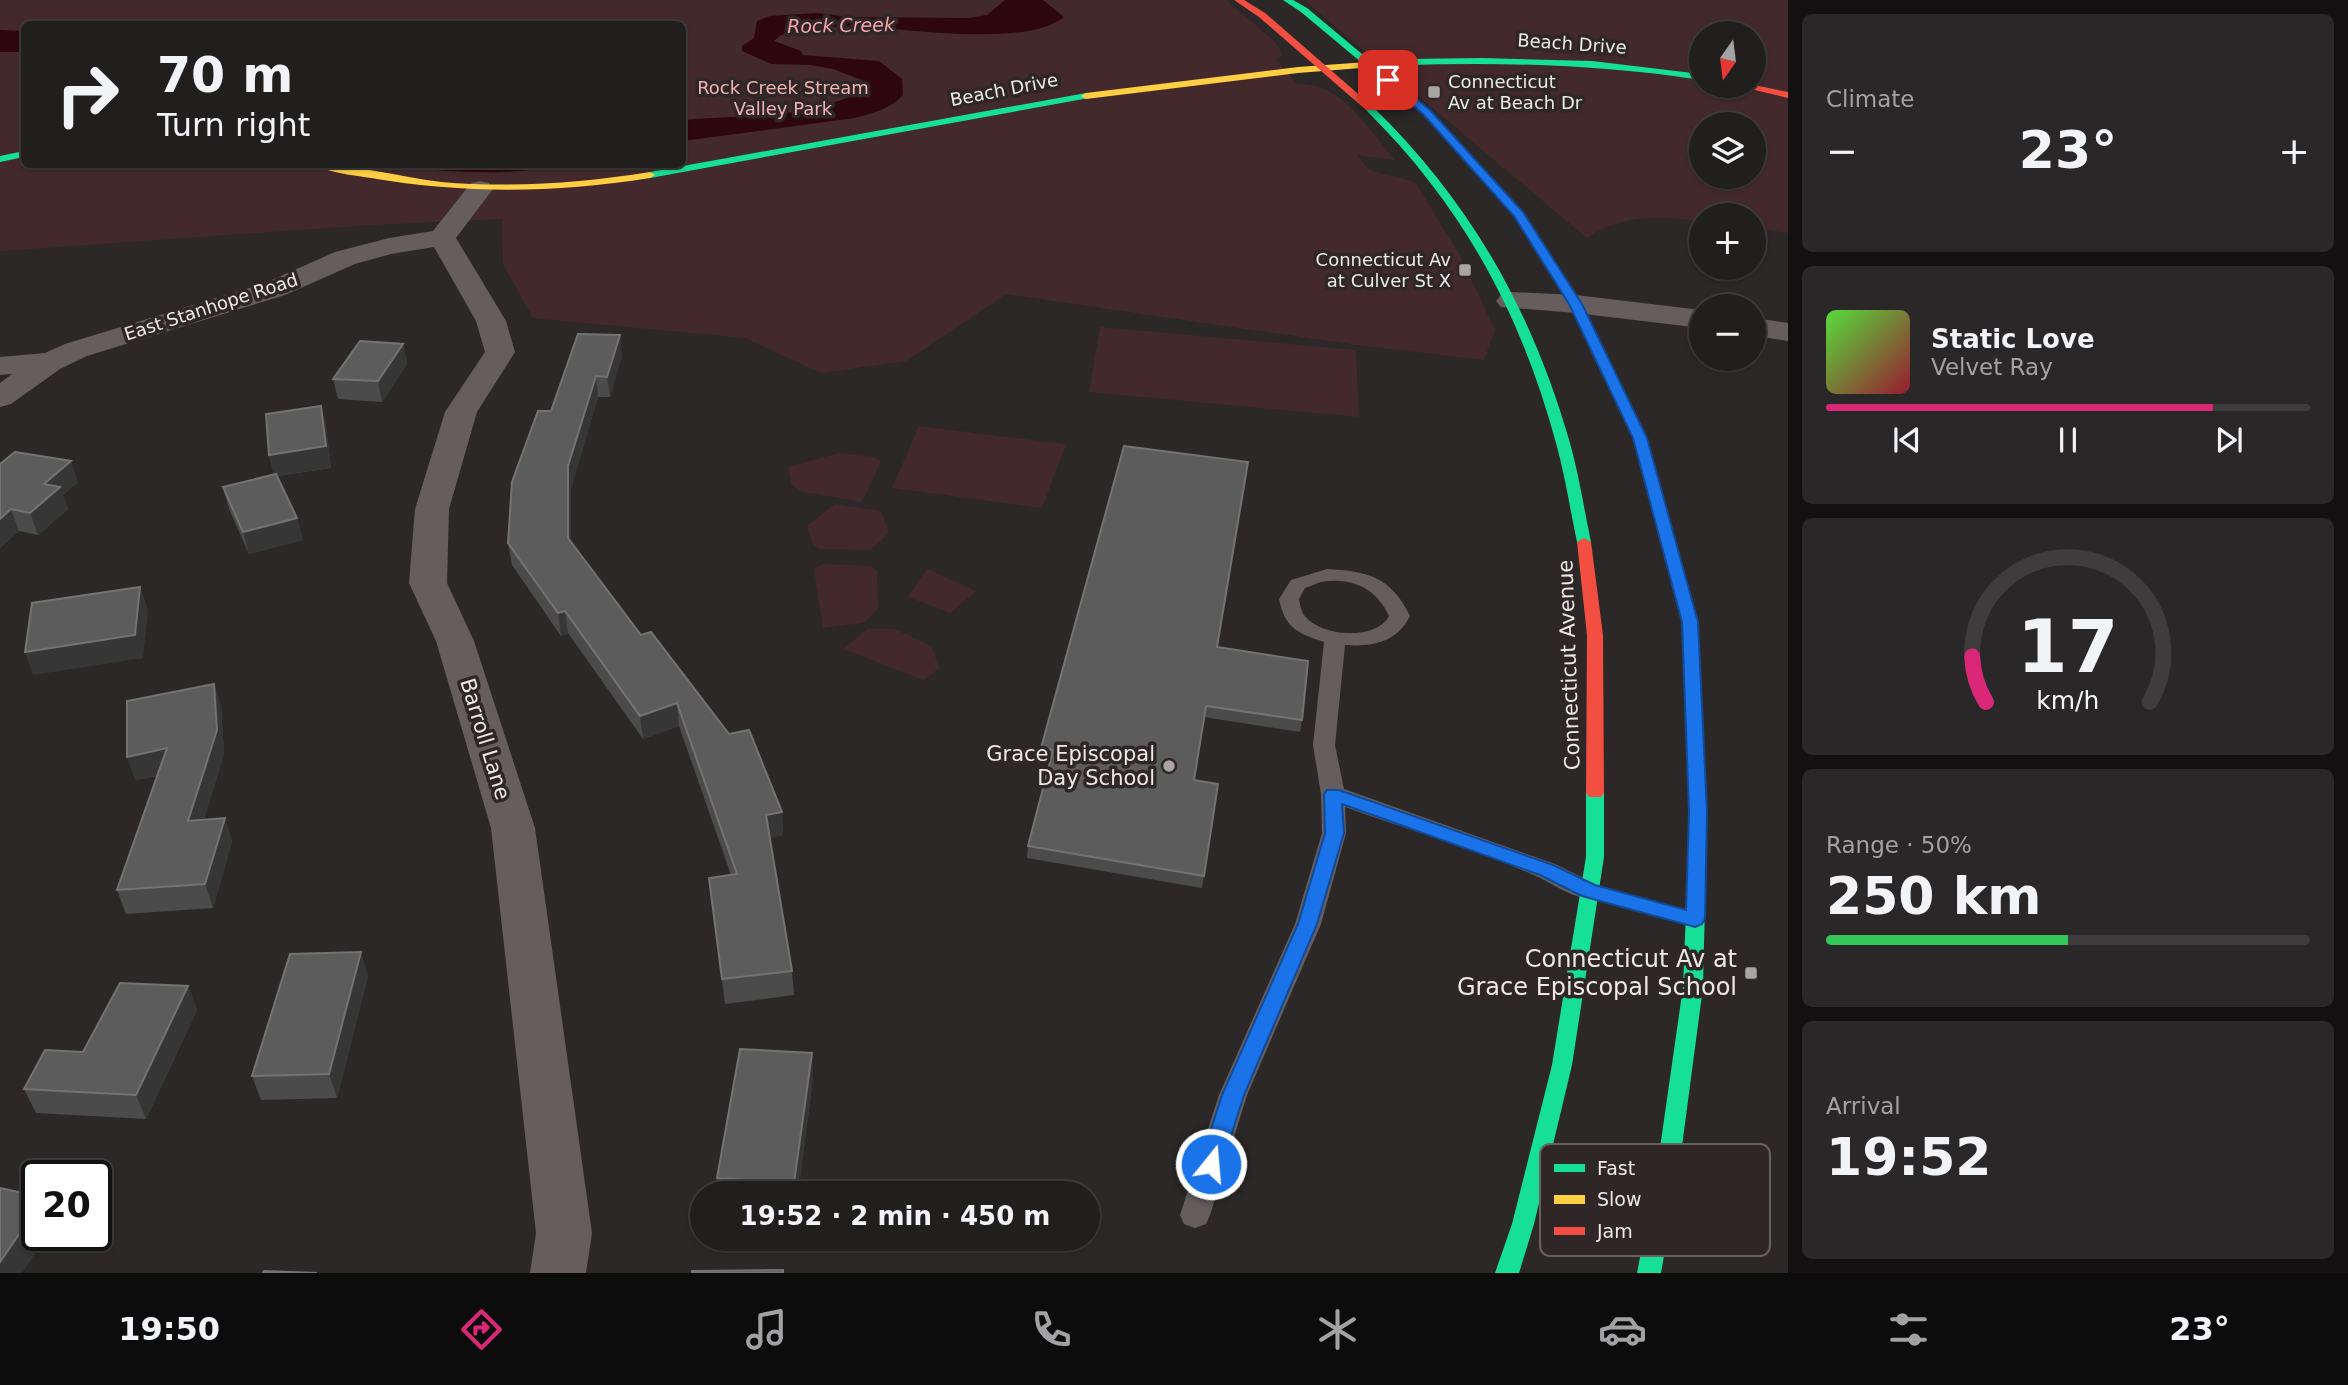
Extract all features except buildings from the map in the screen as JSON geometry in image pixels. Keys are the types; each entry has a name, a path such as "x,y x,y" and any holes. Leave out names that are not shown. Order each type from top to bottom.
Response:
{"main road":[{"name":"Connecticut Avenue","path":"1238,0 1262,15 1392,129 1442,189 1497,272 1524,328 1563,443 1590,570 1594,662 1595,857 1562,1065 1543,1144"},
{"path":"1287,0 1304,10 1426,112 1519,214 1576,304 1640,438 1690,622 1698,812 1693,987 1671,1144"},
{"name":"Beach Drive","path":"337,168 398,181 480,189 565,186 622,180 1081,95 1322,67 1546,59 1689,75"},
{"path":"1766,90 1788,95"},
{"path":"0,159 21,155"},
{"path":"1589,891 1695,919"},
{"name":"Connecticut Avenue","path":"1507,1273 1523,1224 1540,1155"}],"street":[{"path":"442,238 480,189"},
{"name":"East Stanhope Road","path":"0,366 51,362 76,350 275,289 345,258 389,246 442,238"},
{"name":"Barroll Lane","path":"442,238 491,321 500,352 461,412 432,509 428,583 455,641 513,828 564,1234 558,1273"},
{"path":"1511,301 1576,304 1689,318"},
{"path":"1766,329 1788,332"},
{"path":"0,397 51,362"}],"lane":[{"path":"1327,575 1360,579 1382,590 1396,605 1399,615 1395,625 1385,634 1354,640 1335,638 1319,634 1295,618 1289,608 1289,598 1292,590 1300,583 1327,575"},
{"path":"1195,1214 1233,1095 1308,924 1335,833 1333,794 1324,745 1335,638"},
{"path":"1333,794 1546,870 1589,891"}],"green space":[{"name":"Rock Creek Stream Valley Park","path":"0,0 1227,0 1280,49 1282,55 1276,59 1297,84 1313,85 1341,99 1395,160 1357,155 1369,170 1415,182 1459,254 1495,330 1484,360 1357,345 1006,294 906,361 821,373 745,338 533,318 503,264 502,219 371,225 0,251"},
{"path":"1304,0 1788,0 1788,233 1766,230 1766,203 1689,203 1689,220 1642,219 1600,230 1587,238"},
{"path":"1100,327 1356,350 1359,417 1089,392"},
{"path":"919,426 1066,444 1042,508 892,488"},
{"path":"839,453 874,457 881,461 862,502 799,491 791,483 788,467"},
{"path":"835,504 881,511 889,533 870,550 820,549 813,545 807,526"},
{"path":"823,564 871,566 877,571 878,609 863,623 823,628 814,569"},
{"path":"927,569 976,591 950,613 908,597"},
{"path":"868,629 895,629 932,647 939,668 924,680 843,649"}],"water":[{"name":"Rock Creek","path":"1005,0 1043,0 1064,17 1045,27 991,34 846,26 788,32 774,41 801,51 803,55 879,61 902,79 903,95 887,107 855,118 686,141 686,120 799,111 843,99 864,90 862,80 833,69 810,65 771,64 742,51 742,46 754,38 757,21 770,16 817,13 850,17 969,18 987,15"},
{"path":"0,30 21,31 21,52 0,52"},
{"path":"419,168 548,168 497,172"}],"traffic: fast":[{"path":"1287,0 1304,10 1426,112 1519,214 1576,304 1640,438 1676,571"},
{"path":"1408,62 1555,62 1689,75"},
{"path":"650,175 1086,96"},
{"path":"1369,108 1404,142 1436,179 1464,219 1512,305 1531,350 1563,442 1584,542"},
{"path":"0,159 21,155"},
{"path":"1543,1144 1562,1065 1595,857 1595,793"},
{"path":"1671,1144 1693,987 1697,862"},
{"path":"1507,1273 1523,1224 1540,1155"},
{"path":"1649,1273 1652,1256"}],"traffic: slow":[{"path":"1086,96 1298,70 1408,62"},
{"path":"337,168 401,180 483,188 566,186 650,175"},
{"path":"1676,571 1690,622 1698,812 1697,862"}],"traffic: jam":[{"path":"1238,0 1262,15 1369,108"},
{"path":"1766,91 1788,95"},
{"path":"1584,542 1595,635 1595,793"},
{"path":"1589,891 1695,919"}],"place":[{"name":"Connecticut Av at Beach Dr","path":"1434,92"},
{"name":"Connecticut Av at Culver St X","path":"1465,270"},
{"name":"Grace Episcopal Day School","path":"1169,766"},
{"name":"Connecticut Av at Grace Episcopal School","path":"1751,973"}],"route":[{"path":"1211,1164 1233,1095 1308,924 1335,833 1333,794 1546,870 1589,891 1695,919 1698,812 1690,622 1640,438 1576,304 1519,214 1426,112 1388,80"}]}
